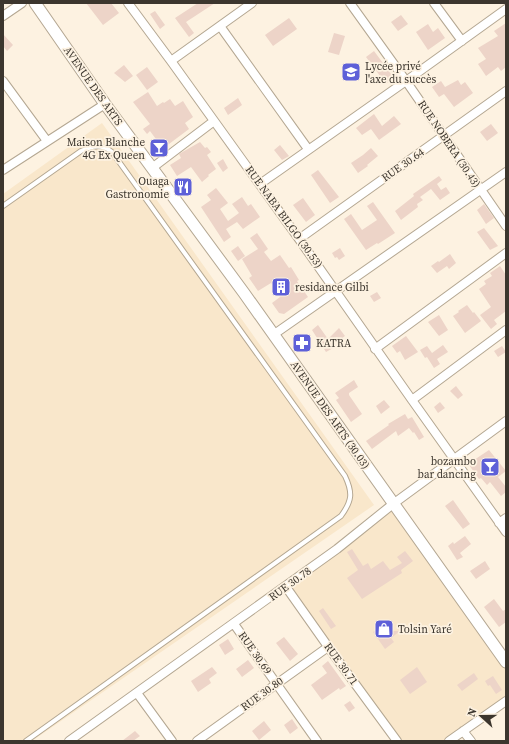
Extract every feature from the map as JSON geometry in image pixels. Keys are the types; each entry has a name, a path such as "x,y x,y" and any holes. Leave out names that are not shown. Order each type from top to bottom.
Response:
{"street":[{"path":"3,16 22,3"},
{"name":"AVENUE DES ARTS","path":"35,3 105,104 152,168"},
{"path":"171,61 252,3"},
{"name":"RUE NOBERA (30.43)","path":"350,3 506,226"},
{"path":"434,3 462,41"},
{"name":"RUE NABA BILGO (30.53)","path":"131,4 337,291 375,348 454,459 503,520 506,532"},
{"path":"260,184 308,149 406,82 506,9"},
{"path":"220,26 308,149"},
{"path":"3,81 47,141"},
{"name":"RUE 30.64","path":"299,239 506,91"},
{"path":"3,170 105,104"},
{"path":"152,168 214,121"},
{"name":"AVENUE DES ARTS (30.03)","path":"152,168 239,287 506,662"},
{"path":"273,335 506,172"},
{"path":"375,348 506,253"},
{"path":"412,400 506,330"},
{"name":"RUE 30.78","path":"69,741 286,587 337,549 393,504 506,421"},
{"name":"RUE 30.71","path":"286,587 397,741"},
{"name":"RUE 30.69","path":"234,624 317,741"},
{"name":"RUE 30.80","path":"197,741 328,647"},
{"path":"137,693 172,741"},
{"path":"449,741 506,702"},
{"path":"463,731 471,741"}],"lane":[{"path":"3,206 81,151 89,147 99,146 112,152 345,476 351,496 348,507 341,516 26,741"}],"shaded area":[{"path":"102,123 374,505 32,741 3,741 3,194"},
{"path":"393,504 506,662 506,701 449,741 397,741 286,587"}],"building":[{"path":"86,3 111,3 119,13 103,25"},
{"path":"198,3 215,3 186,22 194,33 189,37 175,18"},
{"path":"155,11 165,25 160,29 150,14"},
{"path":"401,15 408,24 398,31 391,22"},
{"path":"289,18 297,29 273,46 265,35"},
{"path":"506,23 506,67 501,71 498,67 486,76 478,64 486,59 478,48 498,36 494,31"},
{"path":"428,24 433,32 438,28 445,38 428,50 416,32"},
{"path":"334,33 345,36 339,55 328,52"},
{"path":"3,34 13,45 7,51 3,46"},
{"path":"374,51 394,78 386,84 366,57"},
{"path":"124,65 133,76 125,82 114,73"},
{"path":"147,67 158,82 147,90 136,75"},
{"path":"458,80 461,85 465,82 473,93 454,107 444,94 439,97 432,87 441,81 445,87"},
{"path":"148,92 157,106 170,99 175,106 183,101 193,117 185,123 189,129 165,147 161,146 150,131 147,134 143,129 150,124 133,102"},
{"path":"238,98 242,105 228,115 224,108"},
{"path":"374,114 382,126 394,116 401,124 379,140 371,129 362,135 356,128"},
{"path":"491,124 498,133 487,141 480,132"},
{"path":"200,142 211,152 207,155 216,169 202,182 191,167 177,176 170,165 181,158 179,154"},
{"path":"280,145 289,156 282,160 274,150"},
{"path":"371,148 378,156 358,173 351,163"},
{"path":"223,159 228,168 223,172 217,163"},
{"path":"318,170 339,197 330,203 311,175"},
{"path":"439,176 442,180 437,184 441,190 446,187 450,193 440,200 431,189 420,197 423,200 417,204 418,207 401,220 395,211 414,196 413,194"},
{"path":"216,188 228,203 220,209 228,221 239,213 232,204 242,197 248,206 251,204 260,217 243,229 237,222 226,229 231,237 224,242 201,207 211,200 207,195"},
{"path":"303,198 315,215 306,222 293,205"},
{"path":"373,202 395,233 366,250 344,219 351,214 362,230 377,220 367,206"},
{"path":"484,204 494,218 486,224 477,210"},
{"path":"484,228 498,246 490,250 477,232"},
{"path":"257,233 268,249 264,252 271,261 280,255 289,268 291,267 299,280 297,281 308,297 284,314 279,313 272,303 280,297 271,283 258,291 249,278 252,276 242,259 258,249 250,238"},
{"path":"238,246 245,256 238,261 231,251"},
{"path":"340,248 345,256 339,260 337,257 335,258 332,253"},
{"path":"450,254 456,263 449,269 447,266 437,273 431,266"},
{"path":"500,266 506,275 506,311 494,320 497,324 491,329 480,315 491,307 479,289 486,284 484,281 492,276 490,273"},
{"path":"377,292 381,298 374,302 370,296"},
{"path":"467,305 481,321 465,333 453,316"},
{"path":"439,315 448,330 439,336 428,322"},
{"path":"318,325 328,339 339,328 345,336 333,345 335,347 326,352 312,330"},
{"path":"406,336 418,352 405,360 400,351 397,353 392,346"},
{"path":"443,345 448,352 437,359 440,364 434,368 427,357 425,358 420,350 427,346 432,353"},
{"path":"502,346 506,352 498,357 494,351"},
{"path":"354,380 358,387 349,393 349,395 362,414 351,422 336,400 339,398 335,393"},
{"path":"456,386 463,395 458,399 450,391"},
{"path":"384,400 390,407 381,414 376,406"},
{"path":"440,402 445,408 438,413 434,407"},
{"path":"405,414 408,419 412,417 424,437 419,440 414,432 413,433 409,428 398,436 396,431 372,449 366,441 389,425 388,424"},
{"path":"489,450 506,471 498,477 506,487 506,492 501,496 490,482 487,485 481,478 479,479 469,465 470,459 474,460"},
{"path":"453,500 470,524 463,529 445,506"},
{"path":"465,536 471,544 460,553 463,557 457,560 448,546 453,542 454,544"},
{"path":"352,549 363,566 368,563 371,569 383,561 390,570 402,563 397,557 405,551 413,561 401,570 402,573 362,599 347,578 358,570 347,552"},
{"path":"485,561 490,569 476,579 470,571"},
{"path":"494,599 503,611 506,609 506,622 499,627 484,607"},
{"path":"323,608 336,626 331,629 319,611"},
{"path":"387,622 393,631 400,631 391,638 394,642 385,649 373,632"},
{"path":"284,637 298,654 290,661 276,643"},
{"path":"228,639 234,649 225,655 219,645"},
{"path":"248,660 254,668 242,677 236,669"},
{"path":"328,661 346,686 340,690 339,688 322,700 311,685 327,673 322,666"},
{"path":"212,667 217,673 209,679 211,683 198,692 191,681"},
{"path":"417,667 427,682 410,694 400,680"},
{"path":"474,673 478,679 462,691 457,685"},
{"path":"493,676 502,690 496,694 490,685 488,686 485,681"},
{"path":"350,701 355,708 349,712 344,705"},
{"path":"292,719 298,728 290,734 284,725"},
{"path":"264,721 271,730 259,740 252,731"},
{"path":"135,731 140,736 133,741 122,741"}],"place":[{"name":"Lycée privé l'axe du succès","path":"351,72"},
{"name":"Maison Blanche 4G Ex Queen","path":"159,148"},
{"name":"Ouaga Gastronomie","path":"183,187"},
{"name":"residance Gilbi","path":"281,287"},
{"name":"KATRA","path":"302,343"},
{"name":"bozambo bar dancing","path":"490,467"},
{"name":"Tolsin Yaré","path":"384,629"}]}
